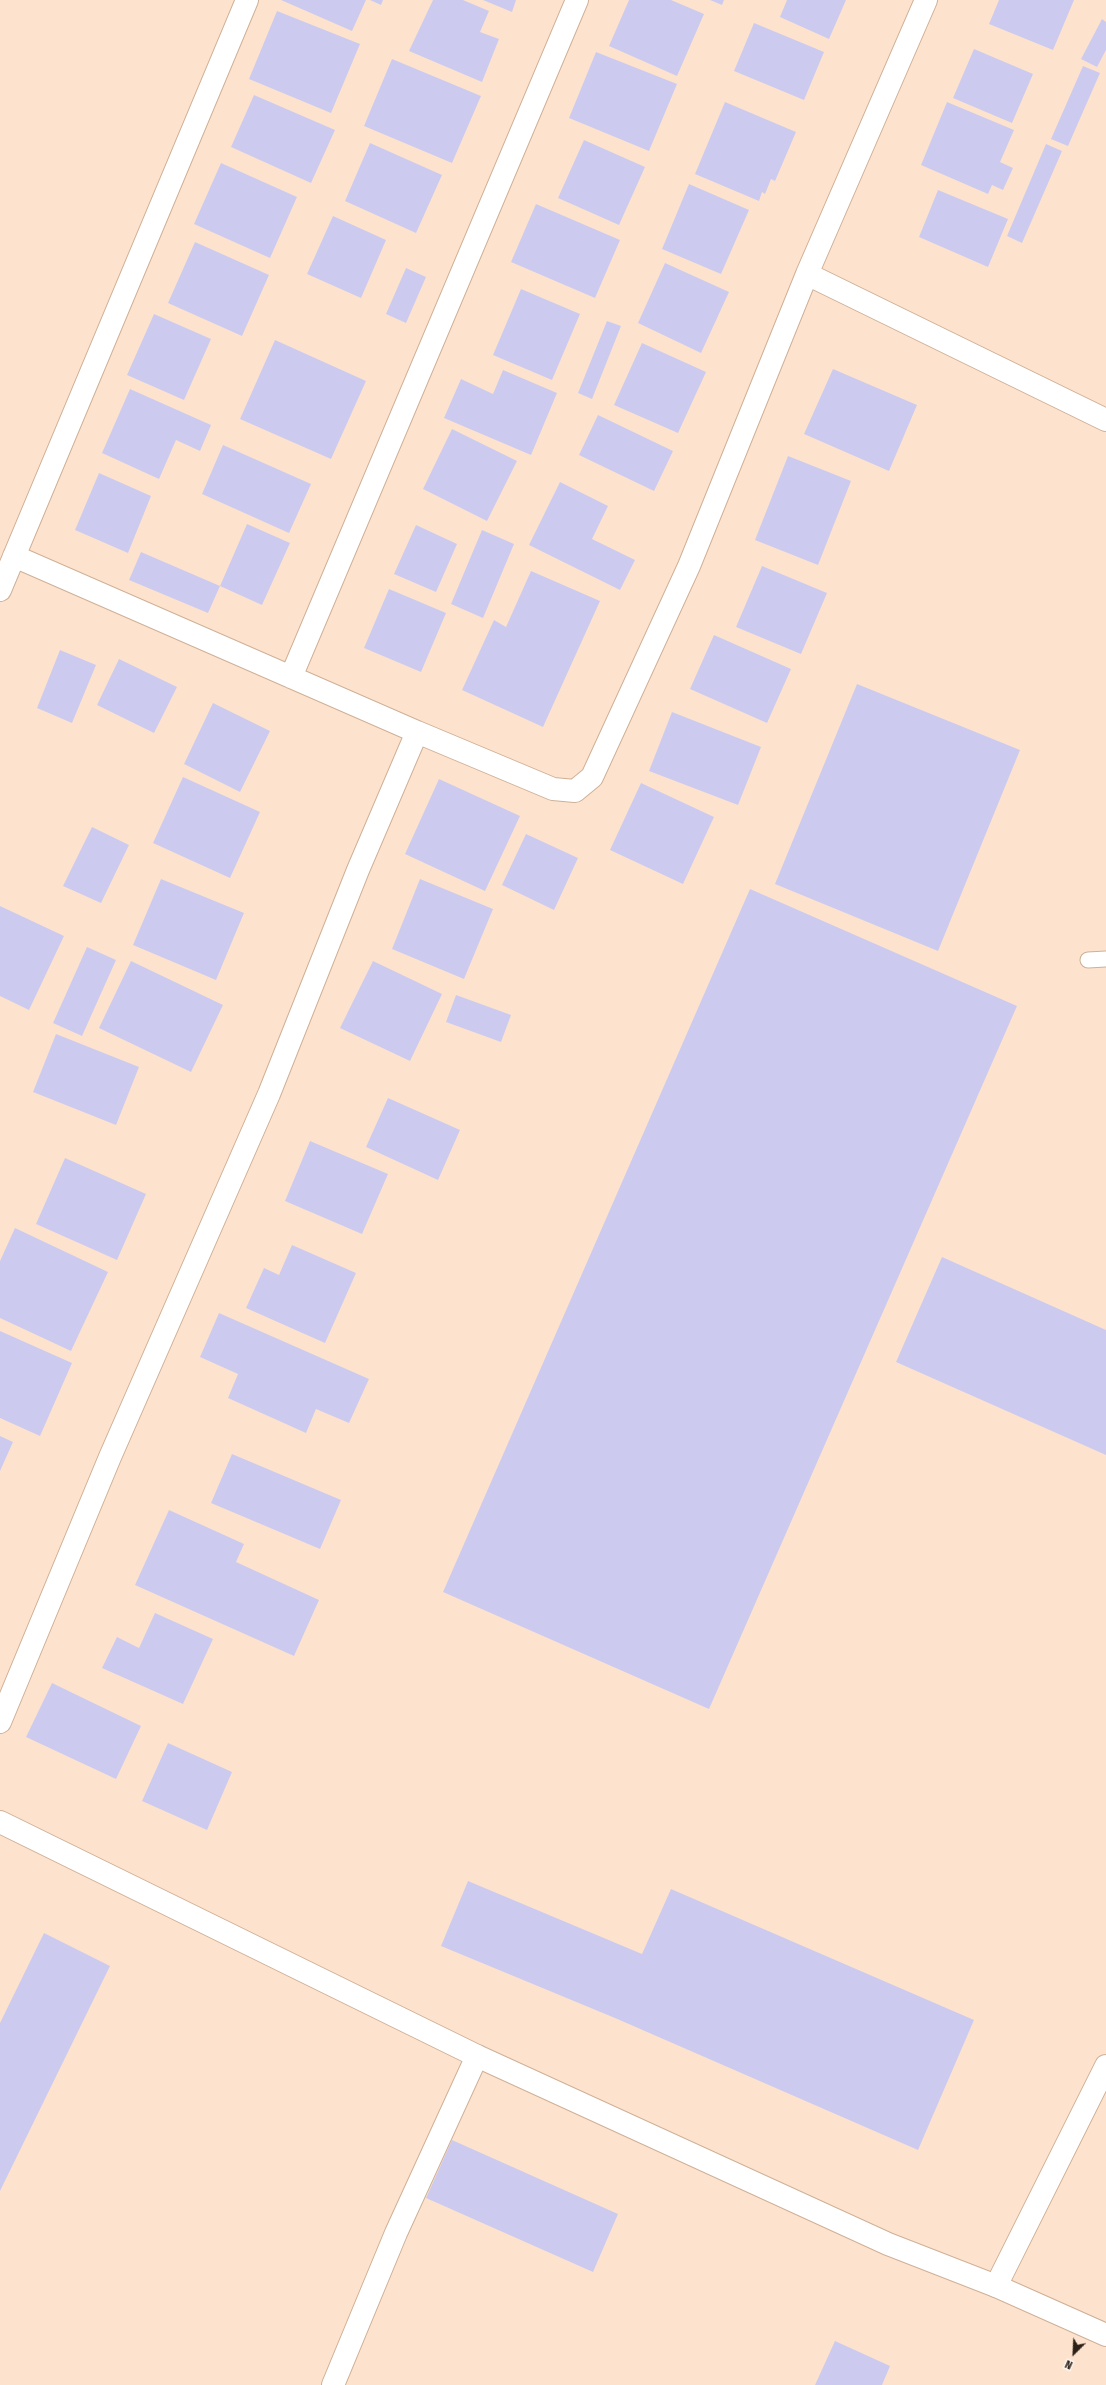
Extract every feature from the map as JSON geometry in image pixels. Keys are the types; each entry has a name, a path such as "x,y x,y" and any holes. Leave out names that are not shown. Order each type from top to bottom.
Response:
{"street":[{"path":"0,590 247,0"},
{"path":"291,677 578,0"},
{"path":"14,556 417,732 553,789 575,791 592,777 689,566 807,274 926,0"},
{"path":"807,274 1106,420"},
{"path":"0,1722 110,1457 269,1094 358,870 417,732"},
{"path":"0,1822 477,2056 888,2244 996,2286 1106,2336"},
{"path":"333,2385 396,2233 477,2056"},
{"path":"996,2286 1106,2066"}],"lane":[{"path":"1088,960 1106,959"}],"building":[{"path":"281,0 366,0 352,31"},
{"path":"370,0 383,0 381,5"},
{"path":"433,0 463,0 489,11 480,32 499,39 482,82 409,51"},
{"path":"483,0 516,0 512,12"},
{"path":"629,0 671,0 704,14 677,76 609,46"},
{"path":"710,0 724,0 722,5"},
{"path":"787,0 846,0 829,39 780,17"},
{"path":"999,0 1074,0 1053,50 989,24"},
{"path":"277,11 360,44 331,113 249,79"},
{"path":"1102,19 1106,22 1106,50 1097,67 1081,59"},
{"path":"754,23 824,52 804,100 734,71"},
{"path":"974,49 1033,74 1012,123 953,98"},
{"path":"596,52 677,84 649,151 569,118"},
{"path":"392,59 481,96 452,163 364,126"},
{"path":"1083,66 1100,73 1068,146 1051,139"},
{"path":"254,95 335,130 311,183 231,147"},
{"path":"725,102 796,132 775,181 771,179 765,194 762,192 759,201 695,174"},
{"path":"947,102 1014,130 1000,162 1013,168 1003,190 992,185 988,194 921,165"},
{"path":"584,140 645,167 619,225 558,198"},
{"path":"370,143 442,175 416,233 345,201"},
{"path":"1046,144 1062,151 1022,243 1007,236"},
{"path":"221,163 297,197 270,258 194,224"},
{"path":"689,184 749,210 721,274 662,249"},
{"path":"938,190 1008,219 988,267 919,237"},
{"path":"536,204 620,240 595,298 511,262"},
{"path":"333,216 386,240 361,298 307,274"},
{"path":"195,242 269,275 242,336 168,303"},
{"path":"665,263 729,292 701,353 638,323"},
{"path":"406,268 426,277 406,323 386,314"},
{"path":"521,289 580,314 552,380 493,355"},
{"path":"154,314 211,339 184,400 127,375"},
{"path":"607,321 621,326 592,399 578,393"},
{"path":"275,340 366,381 331,459 240,419"},
{"path":"642,343 706,372 678,433 614,405"},
{"path":"833,369 917,405 889,471 804,434"},
{"path":"503,370 557,393 531,455 444,418 461,379 493,394"},
{"path":"130,389 211,425 200,451 176,440 159,479 102,453"},
{"path":"598,415 673,451 654,491 579,455"},
{"path":"452,429 517,461 487,521 423,489"},
{"path":"223,445 311,484 289,533 202,494"},
{"path":"788,456 851,481 818,565 755,540"},
{"path":"99,473 151,496 128,553 75,530"},
{"path":"560,482 608,506 592,539 635,560 620,590 529,545"},
{"path":"247,524 290,543 262,605 220,586"},
{"path":"416,525 457,544 436,592 394,574"},
{"path":"482,530 514,544 483,618 451,604"},
{"path":"141,552 220,586 208,613 129,580"},
{"path":"762,566 827,593 801,654 736,627"},
{"path":"531,571 600,601 543,727 462,690 494,620 506,627"},
{"path":"389,589 446,613 421,672 364,648"},
{"path":"714,635 791,669 767,723 690,689"},
{"path":"60,650 96,665 72,723 37,708"},
{"path":"119,659 177,687 154,733 97,705"},
{"path":"857,684 1020,750 938,951 775,884"},
{"path":"213,703 270,731 240,792 184,764"},
{"path":"672,712 761,747 738,805 649,771"},
{"path":"183,777 260,812 230,878 153,843"},
{"path":"439,779 520,816 485,891 405,854"},
{"path":"641,783 714,817 683,884 610,850"},
{"path":"92,827 129,845 101,903 63,886"},
{"path":"526,834 578,858 554,910 502,885"},
{"path":"161,879 244,913 216,980 133,945"},
{"path":"420,879 493,909 464,979 392,949"},
{"path":"750,889 1017,1006 709,1709 443,1592"},
{"path":"0,906 64,936 29,1010 0,996"},
{"path":"87,947 116,960 82,1036 53,1023"},
{"path":"131,961 223,1005 191,1072 99,1028"},
{"path":"373,961 442,994 410,1061 340,1028"},
{"path":"456,995 511,1015 501,1042 446,1022"},
{"path":"56,1034 139,1067 116,1125 33,1092"},
{"path":"388,1098 460,1130 438,1180 366,1147"},
{"path":"310,1141 388,1174 362,1234 285,1201"},
{"path":"65,1158 146,1194 117,1260 36,1224"},
{"path":"15,1228 108,1272 71,1351 0,1318 0,1261"},
{"path":"292,1245 356,1273 325,1343 246,1308 264,1268 279,1275"},
{"path":"942,1257 1106,1330 1106,1455 896,1362"},
{"path":"219,1313 369,1379 349,1423 316,1409 306,1433 228,1398 238,1374 200,1357"},
{"path":"0,1331 72,1363 40,1436 0,1418"},
{"path":"0,1436 13,1442 0,1471"},
{"path":"232,1454 341,1500 320,1549 211,1503"},
{"path":"169,1510 244,1544 236,1562 319,1600 294,1656 135,1585"},
{"path":"155,1613 213,1639 183,1704 102,1668 117,1637 139,1648"},
{"path":"52,1683 141,1726 116,1779 26,1737"},
{"path":"168,1743 232,1772 207,1830 142,1801"},
{"path":"468,1881 642,1954 671,1889 974,2020 918,2150 615,2018 441,1946"},
{"path":"44,1933 110,1966 0,2191 0,2023"},
{"path":"452,2140 618,2214 593,2272 426,2198"},
{"path":"835,2341 890,2366 882,2385 815,2385"}]}
